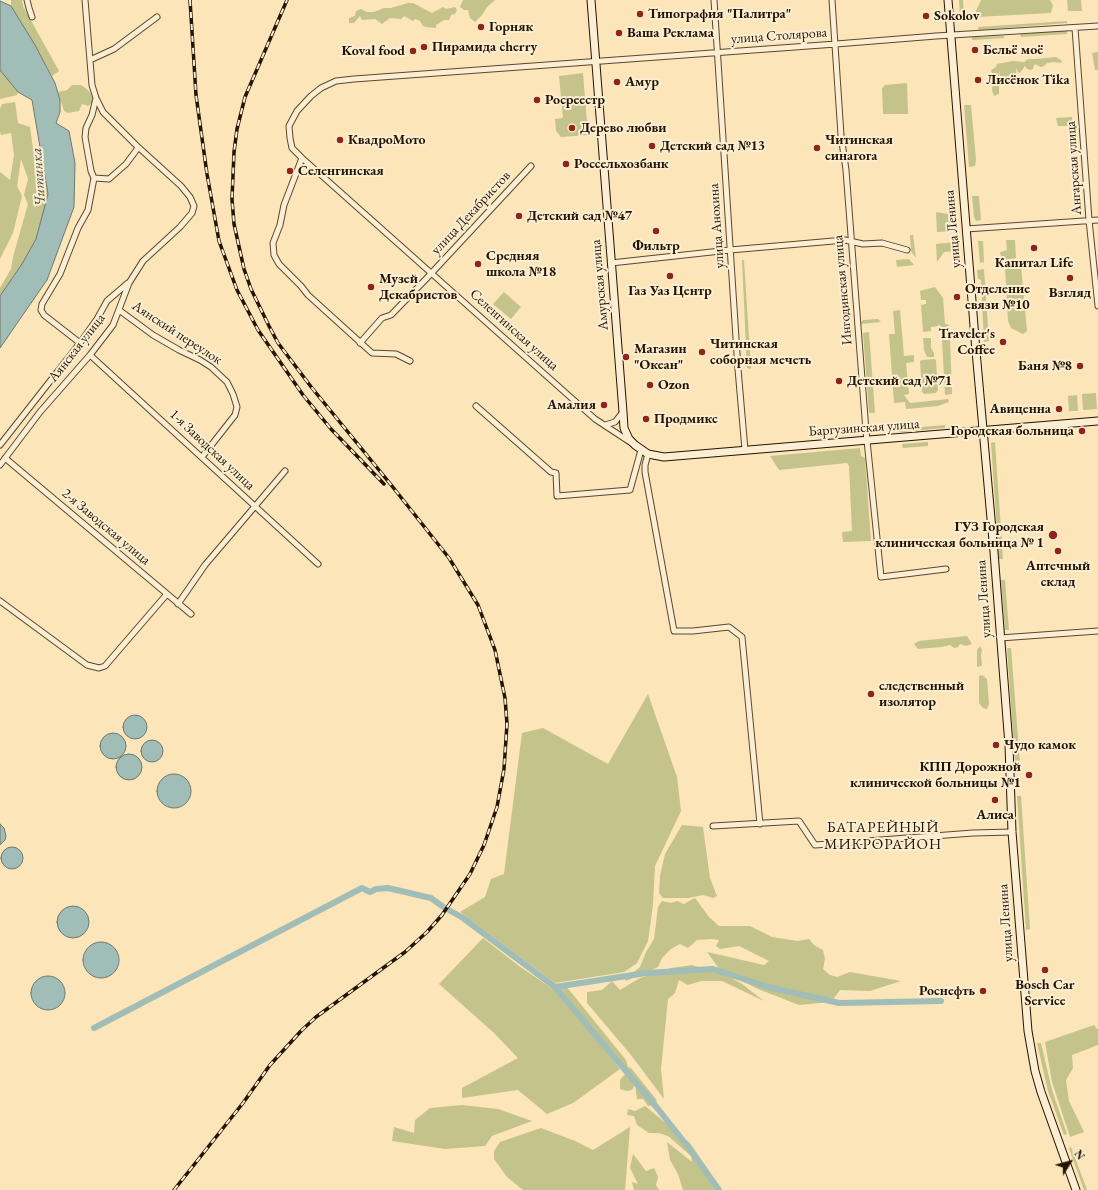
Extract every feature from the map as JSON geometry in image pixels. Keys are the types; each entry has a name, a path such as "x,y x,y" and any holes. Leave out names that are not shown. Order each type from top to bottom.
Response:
{"main road":[{"name":"Амурская улица","path":"591,0 617,325 622,412 624,428 629,439 638,448"},
{"name":"улица Ленина","path":"948,0 1009,745 1012,832 1025,1000 1031,1053 1041,1092 1076,1190"},
{"name":"Баргузинская улица","path":"638,448 648,454 664,457 1098,421"}],"street":[{"path":"28,0 32,17"},
{"path":"85,0 92,85 96,98 102,112 138,148 126,164 109,179 94,178"},
{"name":"улица Анохина","path":"714,0 738,369 745,450"},
{"name":"Ингодинская улица","path":"832,0 841,135 846,170 868,441 881,577 946,569"},
{"path":"90,60 114,49 157,17"},
{"name":"улица Столярова","path":"292,148 289,126 297,110 321,88 336,81 951,35 1098,26"},
{"name":"Ангарская улица","path":"1075,28 1089,220 1098,306"},
{"path":"80,343 44,315 41,310 42,304 60,274 78,228 88,210 94,178 91,171 85,137 86,128 92,115 96,98"},
{"name":"Аянская улица","path":"0,465 40,412 113,325 128,283 143,261 192,213 194,206 190,197 181,186 138,148"},
{"name":"Селенгинская улица","path":"292,148 301,161 432,273 595,418 638,448"},
{"path":"301,161 284,205 280,225 273,243 274,255 279,264 308,295 372,353 396,354 410,361"},
{"name":"улица Декабристов","path":"360,343 382,318 391,315 432,273 531,166"},
{"path":"966,228 1098,220"},
{"path":"611,263 730,250 845,240 863,244 882,243 907,250"},
{"path":"0,445 80,343 97,320 107,301 128,283"},
{"name":"Аянский переулок","path":"119,310 153,335 205,363 227,382 233,394 236,407 235,415 202,457"},
{"name":"1-я Заводская улица","path":"90,354 318,564"},
{"path":"476,406 551,472 556,474 558,496 630,490 638,448"},
{"path":"605,425 615,422 622,412"},
{"path":"648,454 645,472 674,631 693,631 729,627 742,637 760,824"},
{"name":"2-я Заводская улица","path":"6,458 191,614"},
{"path":"178,604 205,564 285,472"},
{"path":"0,601 87,665 99,668 106,666 167,594"},
{"path":"1000,638 1098,631"},
{"path":"713,826 799,821 815,845 972,833 1012,832"}],"shaded area":[{"path":"11,0 22,0 23,6 59,71 52,76 11,6"},
{"path":"463,0 495,0 487,7 475,22 470,18 468,10 464,10 460,7"},
{"path":"959,0 963,0 964,18 960,19"},
{"path":"981,0 1050,0 1053,5 1051,13 977,17 976,11"},
{"path":"1067,0 1081,0 1082,11 1068,11"},
{"path":"413,3 432,13 443,7 446,9 455,7 457,10 455,14 451,15 449,20 444,20 436,25 436,28 423,26 420,21 415,19 413,21 404,16 401,19 390,18 382,24 375,19 362,20 360,16 354,23 349,23 349,18 355,16 356,11 361,9 367,12 374,12 384,8 391,8"},
{"path":"1067,21 1067,23 979,30 978,27"},
{"path":"1067,30 1067,34 1021,37 1020,34"},
{"path":"1004,36 1004,38 972,40 972,37"},
{"path":"1098,52 1098,70 1095,70 1092,53"},
{"path":"1056,57 1062,61 1061,63 1047,63 1041,67 1035,64 1033,67 1034,68 1031,70 1027,69 1025,66 1020,73 1016,68 1017,81 1001,83 999,70 999,94 994,96 992,90 993,82 990,77 992,74 991,70 996,67 997,64 1013,61 1024,62 1028,59"},
{"path":"0,70 18,92 17,95 0,99"},
{"path":"583,73 588,135 561,137 556,131 555,119 563,118 559,76"},
{"path":"907,83 908,114 883,114 882,88 885,85"},
{"path":"72,85 81,85 88,90 93,97 93,102 88,106 82,104 79,111 68,113 64,111 58,92 67,90"},
{"path":"15,102 18,123 30,127 37,178 46,179 48,194 36,239 22,264 0,296 0,288 11,269 28,204 24,195 28,179 21,159 17,186 22,196 13,233 0,259 0,172 10,180 14,155 11,133 1,135 0,132 0,109 2,104"},
{"path":"964,105 971,105 976,160 975,166 969,167"},
{"path":"1072,117 1073,126 1058,126 1056,118"},
{"path":"972,196 979,196 981,220 976,221 974,217"},
{"path":"936,212 955,215 956,231 937,232"},
{"path":"910,235 913,235 916,258 911,251"},
{"path":"956,235 957,251 944,252 937,262 936,244 955,242"},
{"path":"1006,240 1015,240 1016,258 1002,261 1000,252 1007,250"},
{"path":"978,241 983,241 984,262 980,263"},
{"path":"909,259 914,265 897,267 896,260"},
{"path":"742,260 744,260 751,369 747,368"},
{"path":"1016,264 1021,266 1027,331 1023,334 1011,328 1008,321 1005,268"},
{"path":"984,269 989,341 984,342 981,280 978,279 977,270"},
{"path":"935,287 943,298 945,324 949,325 950,329 944,330 938,324 938,326 931,327 931,331 923,332 921,305 926,304 926,300 921,300 920,291"},
{"path":"504,292 521,307 511,319 493,304"},
{"path":"900,310 904,356 914,355 914,362 906,363 909,394 904,395 910,403 948,399 949,402 938,406 906,409 905,402 894,403 889,334 895,334 893,311"},
{"path":"878,319 881,322 860,324 863,320"},
{"path":"869,332 875,413 869,413 863,333"},
{"path":"923,338 931,338 931,348 934,353 934,357 927,357 924,350"},
{"path":"942,339 950,339 952,394 945,395"},
{"path":"935,359 938,390 936,393 924,394 922,392 920,361"},
{"path":"1096,393 1097,409 1083,410 1082,394"},
{"path":"1077,395 1078,411 1069,411 1068,396"},
{"path":"945,425 945,428 900,432 899,429"},
{"path":"928,442 928,446 903,448 902,444"},
{"path":"995,442 1003,559 999,559 991,443"},
{"path":"860,448 861,456 865,458 871,541 843,542 842,532 852,531 849,466 847,463 779,470 770,456"},
{"path":"1001,580 1005,580 1009,630 1005,630"},
{"path":"967,636 972,644 966,646 960,644 958,647 954,648 950,645 918,649 914,644 919,641"},
{"path":"980,646 982,650 982,665 979,667 977,666 977,650"},
{"path":"1007,648 1011,648 1020,763 1015,763"},
{"path":"982,675 987,679 989,704 987,709 983,708 979,703 979,676"},
{"path":"648,694 677,777 681,811 655,866 653,905 648,941 637,963 624,972 555,983 460,912 485,897 491,879 504,874 522,733 543,728 608,764"},
{"path":"1017,796 1021,796 1030,929 1026,930"},
{"path":"682,825 703,827 710,878 717,896 713,898 703,895 688,898 663,898 659,893 660,876 665,854"},
{"path":"695,898 709,917 719,926 750,926 772,937 798,941 809,939 814,945 823,950 825,959 823,969 830,975 837,977 850,972 901,981 870,991 840,990 831,1002 799,1005 758,989 720,970 707,952 764,965 769,961 739,946 720,949 716,946 719,940 711,939 697,940 688,948 680,944 671,949 662,958 658,967 626,981 625,979 640,967 646,952 654,939 658,907 662,901 671,903 677,901 684,904"},
{"path":"483,938 519,966 557,992 572,1008 620,1069 573,1103 547,1114 518,1090 462,1098 462,1088 518,1058 493,1032 439,984"},
{"path":"692,965 724,974 742,984 764,1001 722,981 701,981 688,985 679,980 675,993 668,999 661,1069 664,1099 631,1055 587,1003 587,992 602,990 612,981 620,990 640,978 671,968"},
{"path":"566,986 626,1060 628,1067 631,1068 656,1099 657,1104 648,1106 643,1099 637,1099 635,1084 632,1090 627,1091 620,1089 620,1080 627,1072 627,1069 561,990"},
{"path":"1094,1025 1098,1030 1098,1045 1072,1055 1073,1068 1066,1080 1069,1101 1084,1132 1070,1137 1052,1082 1045,1042"},
{"path":"1037,1043 1041,1043 1052,1090 1067,1134 1064,1135 1048,1091"},
{"path":"462,1105 498,1109 532,1121 492,1136 485,1146 445,1149 392,1141 394,1127 414,1133 415,1120 430,1108"},
{"path":"645,1106 690,1143 722,1190 683,1190 678,1174 670,1160 667,1142 692,1162 691,1156 668,1136 659,1133 649,1133 637,1125 634,1116 627,1115 628,1109 635,1111"},
{"path":"630,1127 625,1190 523,1190 507,1177 494,1159 494,1151 500,1142 541,1128 575,1141 593,1150"},
{"path":"1071,1147 1087,1190 1084,1190 1069,1148"},
{"path":"633,1154 646,1171 654,1168 658,1177 656,1185 659,1190 634,1190 632,1182 638,1184 630,1168"}],"water":[{"name":"Читинка","path":"0,1 11,6 35,45 55,83 60,100 60,112 56,123 69,131 75,163 74,207 47,280 0,348 0,296 22,264 36,239 48,194 32,100 18,92 0,70"},
{"path":"135,715 144,718 147,727 144,736 135,739 126,736 123,727 126,718"},
{"path":"113,733 122,737 126,746 122,755 113,759 104,755 100,746 104,737"},
{"path":"152,740 160,743 163,751 160,759 152,762 144,759 141,751 144,743"},
{"path":"129,754 138,758 142,767 138,776 129,780 120,776 116,767 120,758"},
{"path":"171,774 177,774 181,775 188,781 191,791 190,798 184,805 177,808 171,808 167,807 160,801 157,794 157,788 158,784 164,777"},
{"path":"0,824 4,828 6,836 5,840 0,845"},
{"path":"8,847 16,847 23,854 23,862 16,869 8,869 1,862 1,854"},
{"path":"70,906 76,906 86,913 89,922 88,928 82,935 76,938 70,938 60,931 57,925 57,919 64,909"},
{"path":"101,942 111,945 116,950 119,960 116,970 111,975 101,978 91,975 86,970 83,960 86,950 91,945"},
{"path":"48,976 60,981 65,993 60,1005 48,1010 36,1005 31,993 36,981"}],"waterway":[{"path":"94,1028 362,888 370,892 376,889 388,888 431,898 463,918 555,987 658,1109 689,1148 719,1190"},
{"path":"555,987 646,973 713,969 768,987 839,1003 941,1001"}],"railway":[{"path":"190,0 196,95 207,174 219,241 237,290 258,330 303,395 331,429 384,484"},
{"path":"174,1190 243,1103 270,1065 301,1031 316,1017 405,952 427,932 442,915 470,874 484,845 497,807 504,769 507,724 505,698 495,650 478,605 449,558 312,388 278,343 251,289 244,269 234,224 232,199 234,152 237,129 245,97 287,0"}],"place":[{"name":"Типография \"Палитра\"","path":"640,14"},
{"name":"Sokolov","path":"926,16"},
{"name":"Горняк","path":"481,27"},
{"name":"Ваша Реклама","path":"619,33"},
{"name":"Пирамида cherry","path":"424,47"},
{"name":"Бельё моё","path":"975,50"},
{"name":"Koval food","path":"413,51"},
{"name":"Лисёнок Tika","path":"978,80"},
{"name":"Амур","path":"617,82"},
{"name":"Росреестр","path":"537,100"},
{"name":"Дерево любви","path":"572,128"},
{"name":"КвадроМото","path":"340,140"},
{"name":"Детский сад №13","path":"652,146"},
{"name":"Читинская синагога","path":"817,148"},
{"name":"Россельхозбанк","path":"566,164"},
{"name":"Селенгинская","path":"290,171"},
{"name":"Детский сад №47","path":"519,216"},
{"name":"Фильтр","path":"656,231"},
{"name":"Капитал Life","path":"1034,248"},
{"name":"Средняя школа №18","path":"478,264"},
{"name":"Газ Уаз Центр","path":"670,276"},
{"name":"Взгляд","path":"1070,278"},
{"name":"Музей Декабристов","path":"371,287"},
{"name":"Отделение связи №10","path":"957,297"},
{"name":"Traveler's Coffee","path":"1003,342"},
{"name":"Читинская соборная мечеть","path":"702,352"},
{"name":"Магазин \"Океан\"","path":"626,357"},
{"name":"Баня №8","path":"1080,366"},
{"name":"Детский сад №71","path":"839,381"},
{"name":"Ozon","path":"650,385"},
{"name":"Амалия","path":"604,405"},
{"name":"Авиценна","path":"1059,409"},
{"name":"Продмикс","path":"646,419"},
{"name":"Городская больница","path":"1082,431"},
{"name":"ГУЗ Городская клиническая больница № 1","path":"1053,535"},
{"name":"Аптечный склад","path":"1058,551"},
{"name":"следственный изолятор","path":"871,694"},
{"name":"Чудо камок","path":"996,745"},
{"name":"КПП Дорожной клинической больницы №1","path":"1029,775"},
{"name":"Алиса","path":"995,800"},
{"name":"Bosch Car Service","path":"1045,970"},
{"name":"Роснефть","path":"983,991"}],"district":[{"name":"БАТАРЕЙНЫЙ МИКРОРАЙОН","path":"883,836"}]}
